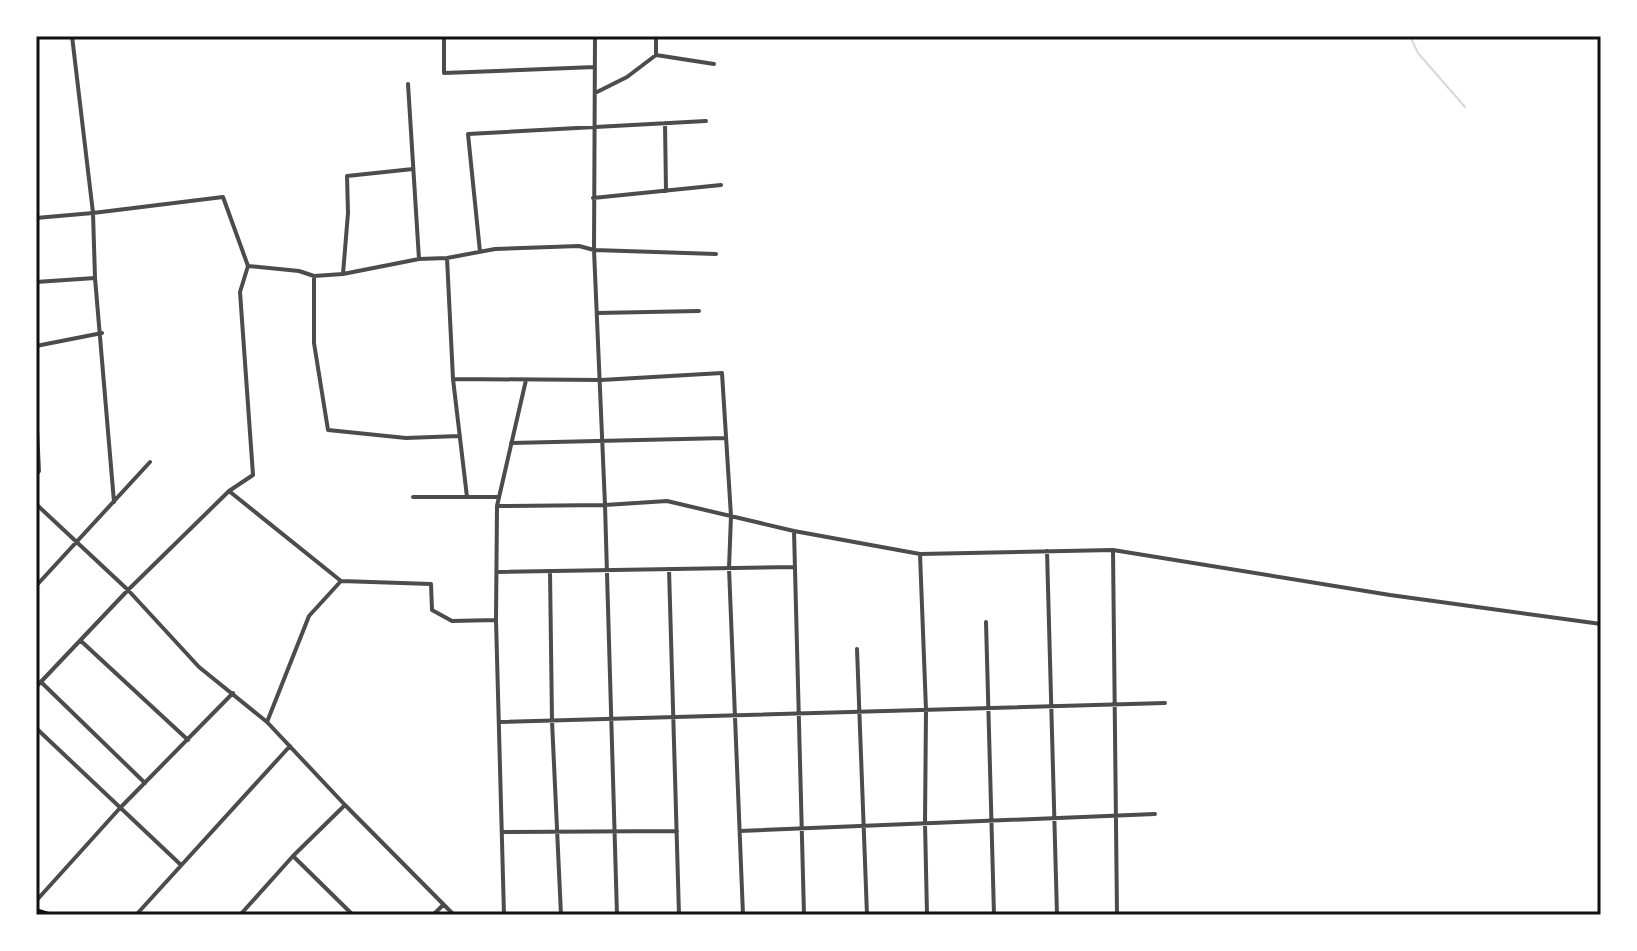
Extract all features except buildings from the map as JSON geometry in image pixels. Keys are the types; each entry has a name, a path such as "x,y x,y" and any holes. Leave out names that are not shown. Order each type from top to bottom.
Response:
{"main road":[{"path":"36,911 49,915"}],"street":[{"path":"72,36 93,213 95,278 114,502"},
{"path":"444,36 444,73 595,67"},
{"path":"595,36 594,250 601,380 617,915"},
{"path":"656,36 656,55"},
{"path":"595,93 627,77 656,55 714,64"},
{"path":"408,84 419,259"},
{"path":"480,252 468,134 706,121"},
{"path":"665,123 666,191"},
{"path":"343,274 348,213 347,176 413,169"},
{"path":"593,198 721,185"},
{"path":"36,218 223,197 248,266 240,292 253,475 229,491 128,590 36,687"},
{"path":"248,266 299,271 314,276 480,252 579,246 594,250 716,254"},
{"path":"447,258 453,379 467,497"},
{"path":"314,276 314,343 328,430 406,438 459,436"},
{"path":"36,282 95,278"},
{"path":"597,313 699,311"},
{"path":"36,346 102,333"},
{"path":"453,379 601,380 722,373 731,516 729,568 743,915"},
{"path":"504,915 496,620 497,506 526,380"},
{"path":"36,409 39,471 36,475"},
{"path":"511,443 726,438"},
{"path":"36,586 150,462"},
{"path":"229,491 341,581 431,584 432,610 452,621 496,620"},
{"path":"413,497 499,497"},
{"path":"497,506 667,501 794,531 920,554 1113,550 1390,595 1601,624"},
{"path":"36,504 128,590 199,667 267,722 454,915"},
{"path":"794,531 804,915"},
{"path":"1113,550 1117,915"},
{"path":"1047,551 1057,915"},
{"path":"920,554 926,710 927,915"},
{"path":"496,572 794,567"},
{"path":"669,569 679,915"},
{"path":"550,571 552,721 561,915"},
{"path":"267,722 309,616 341,581"},
{"path":"986,622 994,915"},
{"path":"80,640 188,740"},
{"path":"857,649 867,915"},
{"path":"41,682 145,783"},
{"path":"36,901 120,808 233,693"},
{"path":"499,722 1165,703"},
{"path":"36,728 181,865"},
{"path":"136,915 290,746"},
{"path":"240,915 293,856 345,805"},
{"path":"740,831 1155,814"},
{"path":"502,832 677,831"},
{"path":"293,856 353,915"},
{"path":"433,915 443,905"}],"waterway":[{"path":"1410,36 1418,53 1465,107"}]}
